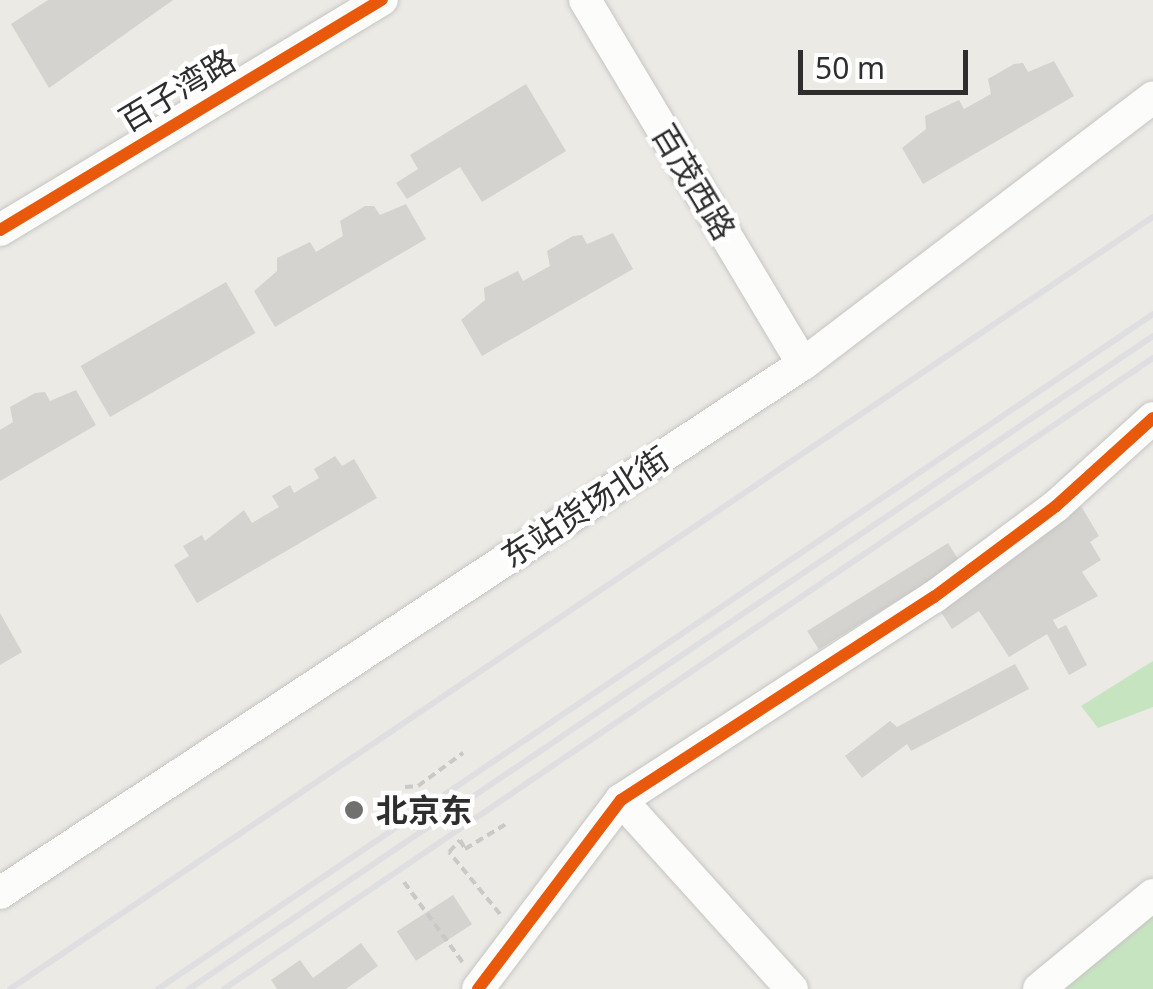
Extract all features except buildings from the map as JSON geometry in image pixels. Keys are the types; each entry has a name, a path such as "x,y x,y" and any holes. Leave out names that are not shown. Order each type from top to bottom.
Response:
{"street":[{"name":"百子湾路","path":"0,230 382,0"},
{"name":"百茂西路","path":"585,0 803,364"},
{"name":"东站货场北街","path":"0,893 803,364 1153,97"},
{"path":"478,989 620,800 934,597 1056,506 1153,418"},
{"path":"620,800 792,989"},
{"path":"1039,989 1153,895"}],"path":[{"path":"405,787 418,786 464,754"},
{"path":"506,824 465,849 460,840 449,852 516,936"},
{"path":"404,882 446,941"}],"green space":[{"path":"1153,661 1153,707 1098,728 1081,706"},
{"path":"1153,910 1153,989 1056,989"}],"railway":[{"path":"10,989 1153,217"},
{"path":"158,989 1153,314"},
{"path":"189,989 1153,336"},
{"path":"224,989 1153,358"}],"cycle path":[{"path":"0,230 382,0"},
{"path":"478,989 621,800 934,597 1056,506 1153,418"}],"place":[{"name":"北京东","path":"354,810"}]}
